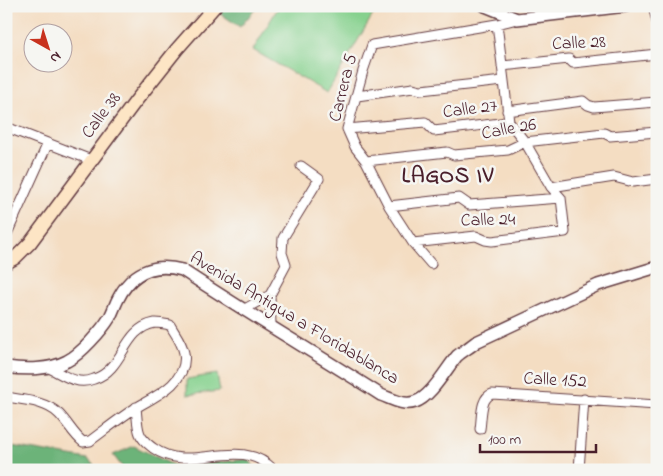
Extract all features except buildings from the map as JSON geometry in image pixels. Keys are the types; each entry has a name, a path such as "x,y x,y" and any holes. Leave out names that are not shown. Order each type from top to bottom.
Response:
{"main road":[{"name":"Calle 38","path":"6,263 11,262 23,252 91,160 211,7"}],"street":[{"path":"485,6 517,18"},
{"path":"561,198 525,142 509,122 496,24 517,18 626,6"},
{"path":"653,6 657,22"},
{"name":"Carrera 5","path":"431,264 412,243 366,161 355,147 348,129 363,71 372,45 496,24"},
{"name":"Calle 28","path":"502,66 569,59 573,63 657,54"},
{"path":"358,96 413,88 421,90 503,80"},
{"name":"Calle 27","path":"507,112 583,101 594,107 657,102"},
{"name":"Calle 27","path":"348,129 425,122 434,131 509,122"},
{"path":"6,127 91,160"},
{"name":"Calle 26","path":"366,161 446,152 454,155 508,150 525,142 604,132 610,136 657,132"},
{"path":"6,236 48,143"},
{"path":"271,325 270,295 286,265 282,253 283,238 319,180 301,166"},
{"path":"552,186 614,177 633,182 657,179"},
{"path":"390,206 459,198 469,205 561,198"},
{"name":"Calle 24","path":"412,243 476,236 492,241 565,232 561,198"},
{"name":"Avenida Antigua a Floridablanca","path":"6,367 17,369 47,367 68,361 97,336 111,316 118,299 127,285 140,274 161,266 182,270 243,310 271,325 381,394 395,401 416,402 426,396 459,355 476,342 598,285 657,267"},
{"path":"243,310 270,295"},
{"path":"6,397 47,405 59,414 83,442 90,441 136,408 154,399 173,384 184,367 184,353 180,341 170,325 155,323 140,329 128,340 120,358 110,371 101,376 89,380 75,380 47,367"},
{"name":"Calle 152","path":"480,428 484,400 492,394 657,405"},
{"path":"578,470 584,399"},
{"path":"136,408 140,434 145,442 168,456 186,460 234,453 255,456 274,470"}],"green space":[{"path":"209,6 258,6 240,27"},
{"path":"279,6 378,6 327,93 253,50"},
{"path":"217,374 220,391 187,395 187,379"},
{"path":"6,445 88,459 98,470 6,470"},
{"path":"134,446 177,467 248,459 257,470 121,470 123,468 113,455"}],"district":[{"name":"LAGOS IV","path":"448,177"}]}
